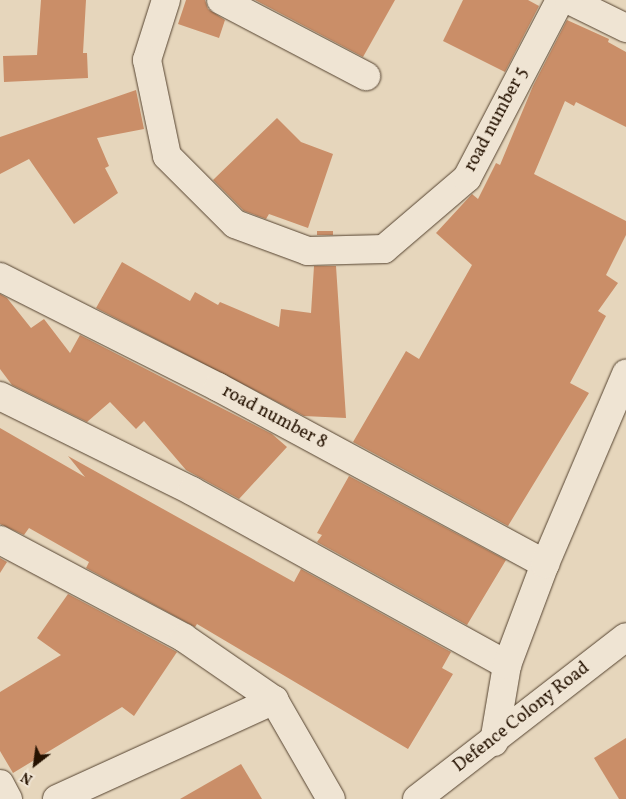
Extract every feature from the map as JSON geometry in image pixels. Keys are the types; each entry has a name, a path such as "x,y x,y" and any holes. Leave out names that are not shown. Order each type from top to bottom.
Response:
{"street":[{"name":"road number 5","path":"166,0 147,60 167,156 235,224 308,250 384,249 467,178 560,0"},
{"path":"221,0 366,76"},
{"path":"569,0 626,28"},
{"name":"road number 8","path":"0,277 218,387 545,564"},
{"path":"494,742 507,665 545,564 626,374"},
{"path":"0,396 192,491 507,665"},
{"path":"0,540 184,638 274,700 331,799"},
{"name":"Defence Colony Road","path":"417,799 494,742 626,637"},
{"path":"57,799 274,700"},
{"path":"0,784 8,799"}],"building":[{"path":"41,0 86,0 83,53 87,53 88,78 4,82 3,56 37,55"},
{"path":"186,0 205,0 208,9 225,20 219,38 178,24"},
{"path":"255,0 395,0 363,57"},
{"path":"463,0 528,0 539,6 505,72 443,41"},
{"path":"567,20 609,39 608,42 626,52 626,127 576,102 574,106 565,101 534,174 626,221 626,235 606,275 618,283 598,311 606,316 570,383 589,393 508,526 353,442 406,351 419,359 472,265 436,233 472,194 478,199 496,163 500,165 533,86"},
{"path":"136,90 144,129 97,138 109,166 105,168 118,193 74,224 29,159 0,174 0,137"},
{"path":"277,118 301,142 333,154 308,228 269,214 266,219 244,211 213,180"},
{"path":"317,231 333,231 333,235 317,235"},
{"path":"122,262 190,301 195,292 218,305 220,302 279,327 281,309 311,313 314,266 336,266 346,418 304,416 96,308"},
{"path":"0,294 7,298 31,328 44,319 70,353 80,335 272,434 287,447 239,499 186,470 144,421 136,429 110,402 87,422 12,385 0,369"},
{"path":"0,428 85,477 68,456 294,582 301,569 451,652 442,668 453,674 408,749 197,624 195,627 86,568 89,562 29,528 24,535 0,524"},
{"path":"349,476 506,560 467,625 317,542 322,535 317,533"},
{"path":"0,558 7,562 0,573"},
{"path":"68,594 177,652 134,716 122,707 13,773 0,751 0,692 61,655 37,638"},
{"path":"626,738 626,799 619,799 594,758"},
{"path":"241,764 262,799 180,799"}]}
